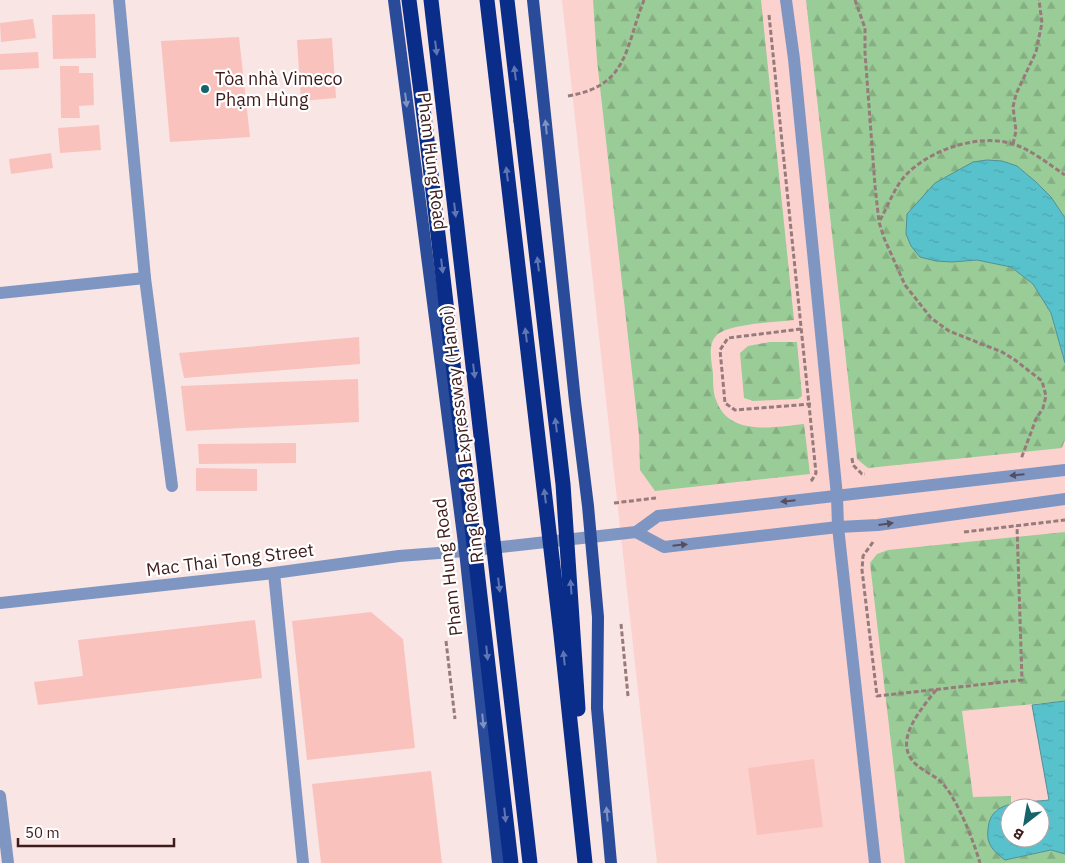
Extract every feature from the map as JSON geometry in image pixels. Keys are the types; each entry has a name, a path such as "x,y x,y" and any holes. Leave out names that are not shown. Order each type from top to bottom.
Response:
{"highway":[{"path":"409,0 426,131 510,863"},
{"name":"Ring Road 3 Expressway (Hanoi)","path":"431,0 530,863"},
{"path":"488,0 586,863"},
{"path":"507,0 563,484 574,634 586,863"}],"main road":[{"name":"Pham Hung Road","path":"394,0 464,551 498,863"},
{"path":"533,0 598,618 597,708 611,863"}],"street":[{"path":"119,0 145,278 172,486"},
{"path":"786,0 795,69 837,496 838,528 875,863"},
{"path":"0,293 145,278"},
{"path":"1065,470 658,516 636,532 664,547 878,525 1065,499"},
{"name":"Mac Thai Tong Street","path":"0,603 274,573 399,556 464,551 636,532"},
{"path":"274,573 303,863"},
{"path":"0,796 8,863"}],"path":[{"path":"568,96 582,94 602,84 618,70 626,53 644,0"},
{"path":"855,0 865,28 874,186 879,222 905,285 931,318 949,331 1002,352 1042,381 1046,396 1043,408 1036,419 1021,459"},
{"path":"1013,144 1016,131 1014,106 1016,94 1036,52 1040,37 1042,23 1038,0"},
{"path":"769,10 816,473 812,480 806,482"},
{"path":"879,222 904,177 930,156 958,145 975,141 1013,144 1065,175"},
{"path":"801,328 728,338 720,350 725,403 735,410 809,404"},
{"path":"852,455 853,465 862,474 871,474"},
{"path":"1012,460 1030,458"},
{"path":"614,503 664,497"},
{"path":"960,532 1065,520"},
{"path":"873,542 863,556 862,570 877,696 937,690 1022,680 1017,526"},
{"path":"621,624 628,696"},
{"path":"446,642 455,720"},
{"path":"937,690 913,721 907,747 910,758 940,782 951,796 980,863"}],"shaded area":[{"path":"562,0 1065,0 1065,863 657,863"}],"green space":[{"path":"593,0 761,0 794,320 741,326 716,336 711,349 713,387 716,400 722,412 731,420 742,425 779,427 804,424 810,474 655,491 640,470 639,435 597,60"},
{"path":"806,0 1065,0 1065,218 1049,196 1017,166 952,262 977,260 1011,267 1033,284 1051,313 1065,363 1065,440 1062,448 868,468 857,459"},
{"path":"770,342 797,342 802,396 798,399 753,401 744,398 740,353 748,346"},
{"path":"1065,532 1065,701 962,711 973,797 1011,796 1011,798 1000,798 1000,808 995,811 1000,833 1000,848 1003,848 1006,860 1051,850 1065,854 1065,863 905,863 870,563 877,554 888,550"}],"water":[{"path":"987,160 1002,161 1017,166 1051,197 1065,218 1065,363 1051,313 1033,284 1011,267 977,260 952,262 920,257 911,246 906,234 907,214 935,183 973,162"},
{"path":"1065,701 1065,854 1051,850 1005,860 989,843 988,829 990,819 1000,808 1000,848 1050,848 1049,798 1032,705"}],"building":[{"path":"95,14 96,58 53,59 52,15"},
{"path":"33,19 36,38 1,42 0,23"},
{"name":"Tòa nhà Vimeco Phạm Hùng","path":"239,37 250,137 170,142 161,41"},
{"path":"332,38 336,98 301,101 297,40"},
{"path":"38,52 39,68 0,70 0,54"},
{"path":"60,66 79,66 79,73 93,73 94,105 79,106 80,118 61,118"},
{"path":"99,125 101,150 60,153 58,128"},
{"path":"51,153 53,168 11,174 9,159"},
{"path":"359,337 360,364 184,378 179,353"},
{"path":"358,379 359,422 186,431 181,386"},
{"path":"296,443 296,463 199,464 198,444"},
{"path":"196,468 257,469 257,491 196,491"},
{"path":"371,612 403,639 415,748 307,760 292,621"},
{"path":"255,620 262,678 38,705 34,682 83,676 78,640"},
{"path":"814,759 823,827 757,835 748,768"},
{"path":"431,771 442,863 321,863 312,784"}],"place":[{"name":"Tòa nhà Vimeco Phạm Hùng","path":"205,89"}]}
